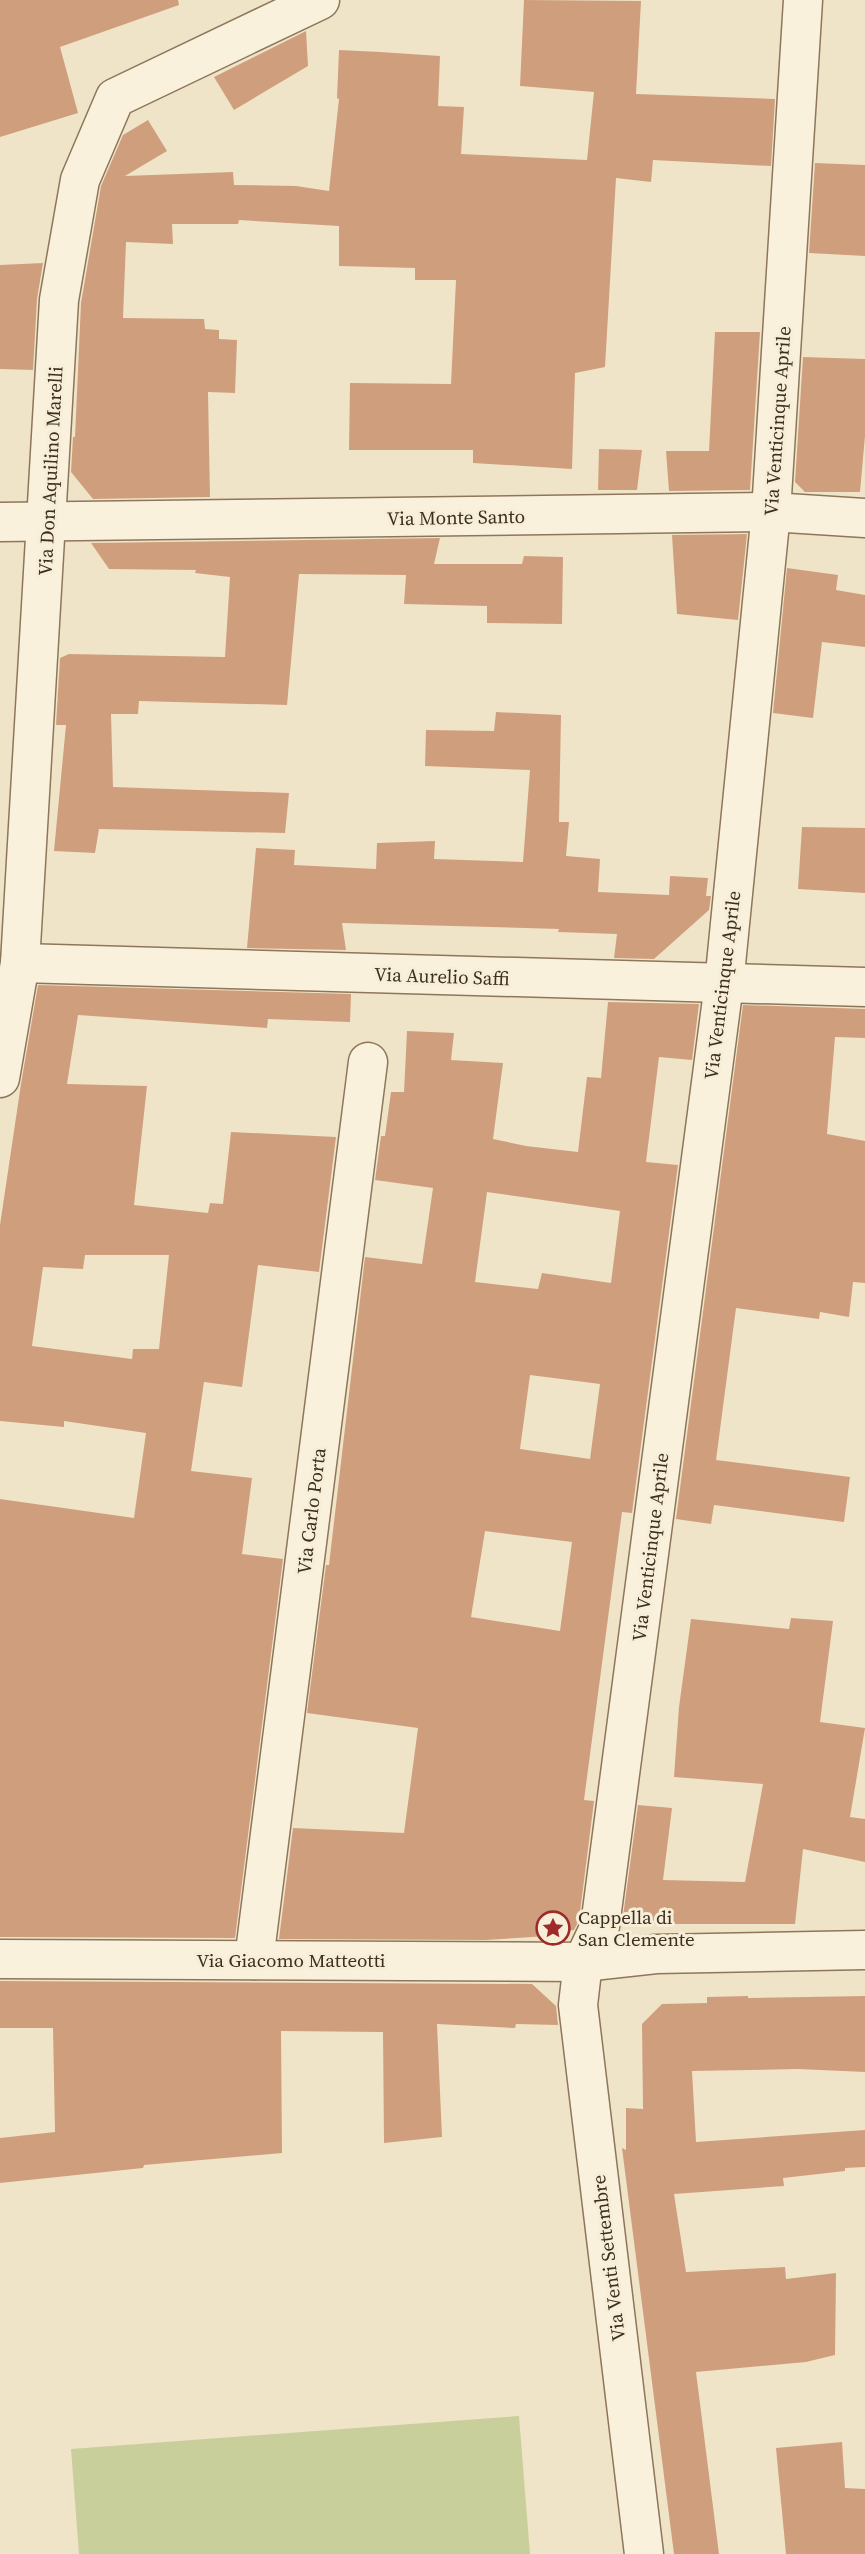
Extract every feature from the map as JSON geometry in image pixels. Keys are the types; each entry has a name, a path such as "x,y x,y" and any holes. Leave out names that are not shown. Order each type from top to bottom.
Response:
{"street":[{"name":"Via Don Aquilino Marelli","path":"0,1078 20,963 61,287 80,180 115,98 320,0"},
{"name":"Via Venticinque Aprile","path":"583,1962 600,1926 724,984 771,512 803,0"},
{"name":"Via Monte Santo","path":"0,522 771,512 865,518"},
{"name":"Via Aurelio Saffi","path":"20,963 865,987"},
{"name":"Via Carlo Porta","path":"254,1960 368,1062"},
{"name":"Via Giacomo Matteotti","path":"0,1959 583,1962 656,1954 865,1950"},
{"name":"Via Venti Settembre","path":"583,1962 578,2006 644,2554"}],"green space":[{"path":"519,2416 530,2554 79,2554 71,2449"}],"building":[{"path":"0,0 178,0 179,5 60,47 78,113 0,137"},
{"path":"524,0 641,1 636,94 775,99 771,166 653,160 651,182 616,178 605,367 575,373 572,469 473,463 473,450 349,450 350,383 451,384 456,280 415,280 415,268 339,266 339,226 239,220 238,224 172,224 173,244 126,242 123,318 204,319 205,329 219,330 219,339 237,340 235,393 208,392 210,497 93,499 71,472 81,303 101,186 123,135 148,120 167,151 125,176 233,172 234,185 296,186 329,191 339,99 339,50 380,52 440,56 438,106 464,107 461,154 587,160 594,92 520,86"},
{"path":"306,31 308,66 234,110 214,77"},
{"path":"815,163 865,165 865,256 809,253"},
{"path":"43,263 37,299 33,370 0,369 0,265"},
{"path":"715,332 760,332 750,490 669,491 666,451 709,451"},
{"path":"803,357 865,359 865,436 860,492 805,492 795,482"},
{"path":"599,449 642,450 637,490 598,490"},
{"path":"747,534 738,620 677,614 672,535"},
{"path":"440,538 434,564 522,564 524,556 563,557 562,624 487,623 487,606 404,604 406,575 299,574 287,705 139,701 138,714 111,714 113,787 289,793 285,833 99,829 95,853 54,851 66,725 56,725 60,658 69,654 225,657 230,577 195,573 196,570 109,569 91,543"},
{"path":"787,568 838,575 836,590 865,595 865,647 822,642 813,718 773,713"},
{"path":"496,712 561,715 559,822 569,822 566,856 600,859 598,892 669,895 670,876 708,878 706,896 711,896 709,910 654,959 614,958 617,934 558,932 559,929 342,923 346,950 247,948 256,848 295,850 294,865 376,869 377,843 435,841 434,859 523,862 530,770 425,766 426,730 494,731"},
{"path":"802,827 865,828 865,893 798,889"},
{"path":"38,985 351,994 350,1022 268,1019 267,1028 78,1015 67,1084 147,1086 134,1205 208,1213 210,1203 223,1204 231,1132 336,1137 319,1272 258,1265 242,1387 204,1382 191,1471 252,1478 242,1554 283,1559 235,1938 0,1937 0,1499 134,1518 146,1433 64,1421 64,1427 0,1421 0,1225","holes":["85,1255 169,1255 159,1349 133,1349 132,1359 32,1346 43,1267 83,1269"]},
{"path":"608,1002 699,1004 692,1060 659,1057 646,1162 678,1165 632,1513 622,1512 584,1800 594,1801 579,1920 574,1930 566,1931 565,1935 485,1940 279,1939 293,1828 404,1833 418,1728 307,1713 326,1565 329,1565 365,1257 422,1264 433,1188 375,1180 391,1092 404,1092 407,1031 454,1033 451,1060 503,1063 493,1139 578,1152 587,1077 601,1078","holes":["487,1192 620,1211 611,1283 542,1273 538,1289 475,1282","530,1375 600,1384 590,1459 520,1449","485,1531 572,1542 560,1631 471,1617"]},
{"path":"743,1005 865,1009 865,1038 835,1037 827,1134 865,1141 865,1283 853,1282 849,1317 820,1312 819,1319 736,1308 716,1460 850,1477 844,1522 714,1505 711,1524 676,1519"},
{"path":"791,1618 833,1621 820,1722 865,1728 850,1817 865,1819 865,1862 803,1849 795,1924 622,1924 638,1805 672,1808 663,1880 745,1882 763,1784 674,1777 679,1707 691,1619 789,1629"},
{"path":"0,1981 532,1984 556,2006 558,2025 516,2024 515,2028 437,2024 442,2137 384,2143 383,2032 281,2031 282,2153 144,2165 143,2168 0,2183 0,2138 55,2132 53,2028 0,2028"},
{"path":"865,1996 865,2072 798,2069 692,2071 696,2142 865,2130 865,2167 783,2178 784,2186 674,2194 686,2272 785,2267 786,2279 836,2273 835,2355 806,2362 696,2372 719,2554 674,2554 622,2148 626,2150 626,2108 643,2109 642,2024 662,2004 707,2003 707,1997"},
{"path":"842,2442 845,2488 865,2489 865,2554 786,2554 776,2448"}],"place":[{"name":"Cappella di San Clemente","path":"553,1928"}]}
